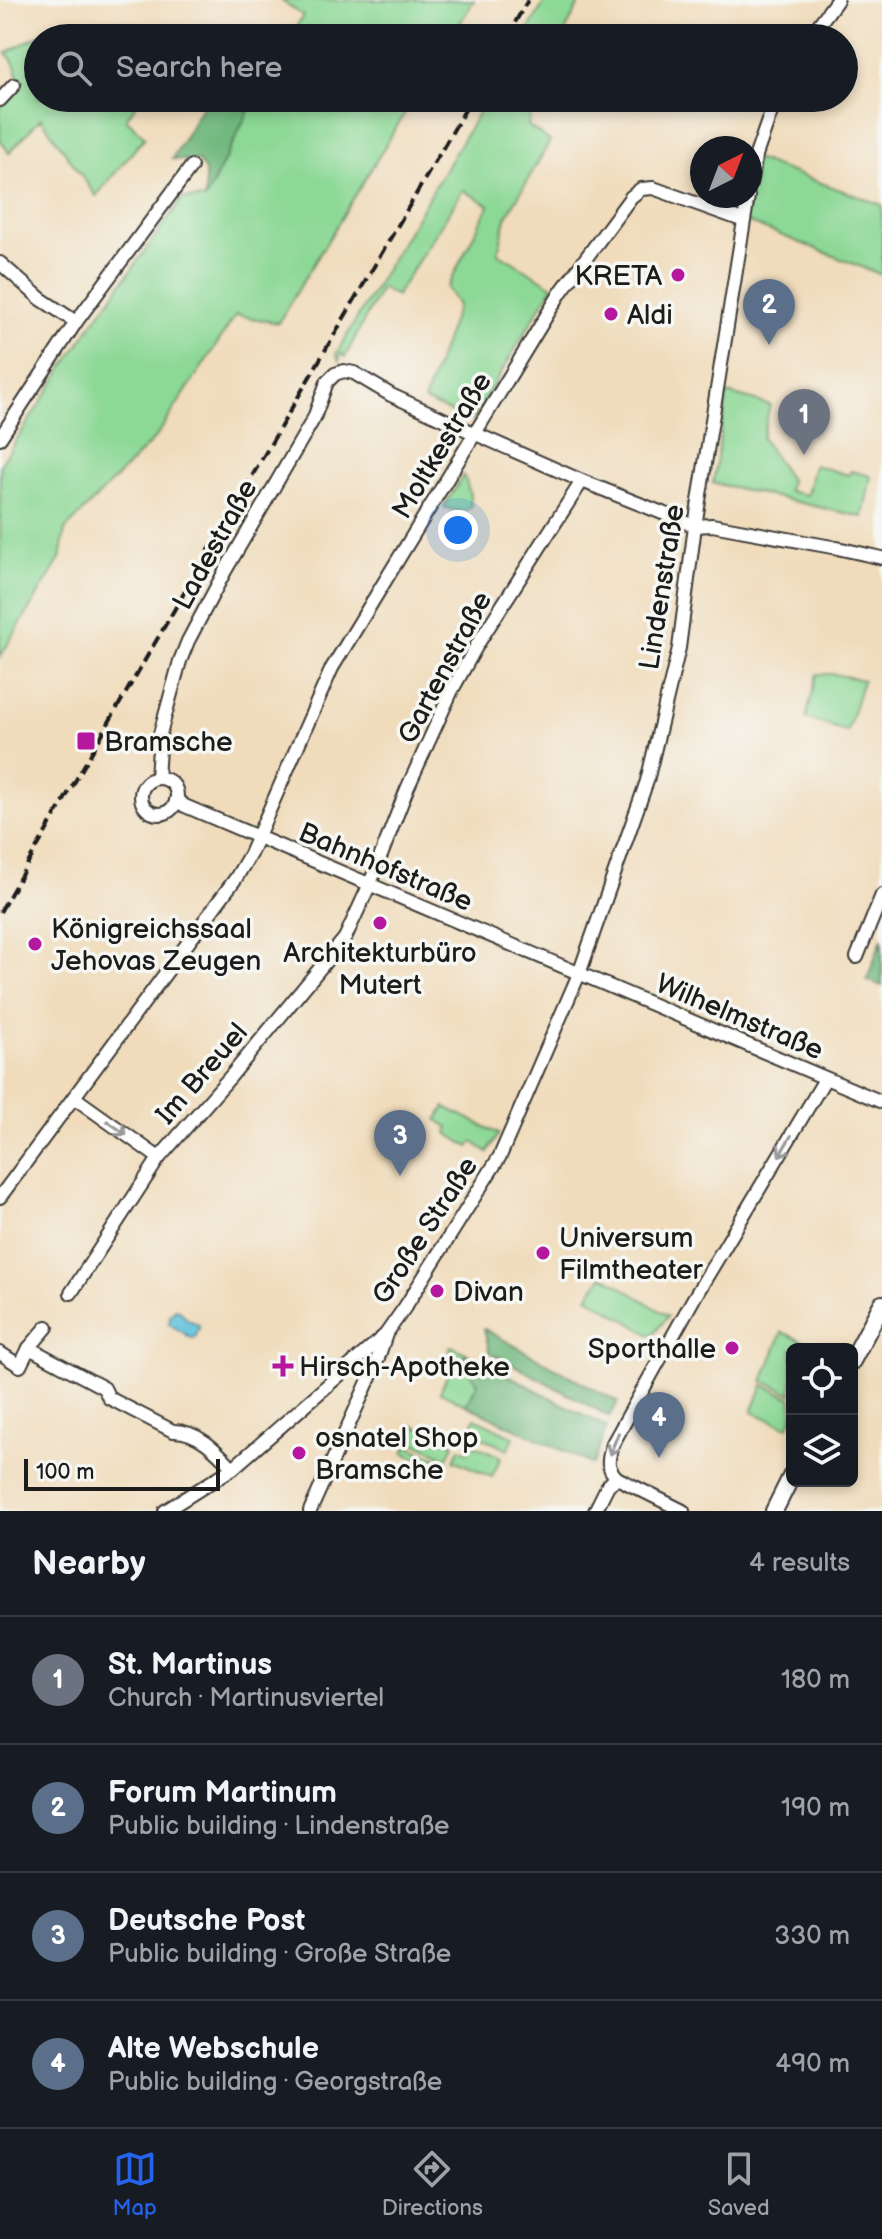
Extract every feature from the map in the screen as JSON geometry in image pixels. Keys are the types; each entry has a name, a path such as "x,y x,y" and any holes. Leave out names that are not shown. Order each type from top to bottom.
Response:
{"main road":[{"path":"858,1350 882,1304"},
{"path":"774,1511 786,1487"}],"street":[{"path":"819,24 837,0"},
{"path":"0,100 14,85"},
{"path":"762,138 771,112"},
{"path":"0,438 76,322 191,167"},
{"name":"Moltkestraße","path":"0,1197 236,878 332,668 561,292 634,193 653,188 742,220"},
{"name":"Lindenstraße","path":"579,974 647,781 679,648 745,208"},
{"path":"0,263 41,299 76,322"},
{"name":"Ladestraße","path":"157,778 160,734 180,661 195,626 314,418 327,382 344,371 354,373 391,395 476,434"},
{"path":"476,434 695,526 712,525 882,558"},
{"name":"Gartenstraße","path":"369,886 407,789 452,690 477,645 582,481"},
{"path":"157,778 163,778 175,789 176,800 171,809 161,813 151,812 144,805 141,794 144,785 157,778"},
{"name":"Bahnhofstraße","path":"176,800 369,886 579,974"},
{"name":"Im Breuel","path":"71,1293 159,1158 340,945 369,886"},
{"path":"857,957 882,895"},
{"name":"Wilhelmstraße","path":"579,974 882,1102"},
{"name":"Große Straße","path":"310,1511 376,1364 386,1334 500,1156 579,974"},
{"path":"683,1511 617,1478 609,1469 612,1445 694,1298 825,1079"},
{"path":"75,1098 159,1158"},
{"path":"0,1353 20,1366 29,1348 47,1327"},
{"path":"165,1511 233,1468 386,1334"},
{"path":"29,1348 104,1388 109,1398 173,1431 195,1436 217,1451 233,1468"},
{"path":"595,1511 608,1485 617,1478"}],"green space":[{"path":"281,0 474,0 459,24 298,24 303,16"},
{"path":"546,0 581,0 569,24 531,24"},
{"path":"24,43 24,112 131,112 126,119 145,137 96,196 41,118 9,153 0,139 0,108 18,88 16,69 6,53"},
{"path":"199,112 248,112 205,200 205,171 198,161 172,159"},
{"path":"248,112 406,112 278,323 236,315 156,437 65,530 60,559 0,657 0,465 88,330 183,198 205,199"},
{"path":"479,112 531,112 528,126 550,141 506,218 498,253 553,286 472,421 424,401 458,305 447,288 489,205 463,190 396,296 381,288 345,357 341,353 339,361 336,354"},
{"path":"762,162 882,205 882,275 742,220 745,208 762,208"},
{"path":"727,393 770,405 762,438 790,480 788,491 807,495 814,465 849,475 851,471 871,476 863,517 713,483"},
{"path":"463,475 469,491 470,508 460,511 444,507"},
{"path":"817,674 863,680 847,732 806,718"},
{"path":"882,938 882,986 867,980"},
{"path":"445,1107 499,1134 488,1152 473,1142 469,1147 447,1133 449,1127 437,1120"},
{"path":"603,1275 668,1316 652,1336 588,1297"},
{"path":"484,1329 618,1402 610,1417 490,1352"},
{"path":"782,1332 807,1343 786,1343 786,1391 763,1381"},
{"path":"451,1346 466,1353 461,1362 478,1383 466,1405 440,1392 454,1359 447,1355"},
{"path":"466,1353 607,1427 593,1465 466,1405 478,1383 461,1362"},
{"path":"763,1385 786,1395 786,1426 752,1412"},
{"path":"475,1418 514,1437 508,1450 469,1431"},
{"path":"414,1426 425,1431 429,1439 437,1436 454,1444 448,1458 410,1441"},
{"path":"472,1444 501,1457 492,1477 454,1460 460,1448 468,1452"},
{"path":"407,1446 448,1463 444,1471 404,1453"}],"water":[{"path":"175,1309 199,1325 195,1338 169,1324 170,1315"}],"railway":[{"path":"514,24 528,0"},
{"path":"0,912 464,112"}],"place":[{"name":"KRETA","path":"678,275"},
{"name":"Aldi","path":"611,314"},
{"name":"Forum Martinum","path":"769,345"},
{"name":"St. Martinus","path":"804,455"},
{"name":"Bramsche","path":"86,741"},
{"name":"Architekturbüro Mutert","path":"380,923"},
{"name":"Königreichssaal Jehovas Zeugen","path":"35,944"},
{"name":"Deutsche Post","path":"400,1176"},
{"name":"Universum Filmtheater","path":"543,1253"},
{"name":"Divan","path":"437,1291"},
{"name":"Sporthalle","path":"732,1348"},
{"name":"Hirsch-Apotheke","path":"283,1366"},
{"name":"osnatel Shop Bramsche","path":"299,1453"},
{"name":"Alte Webschule","path":"659,1458"}]}
